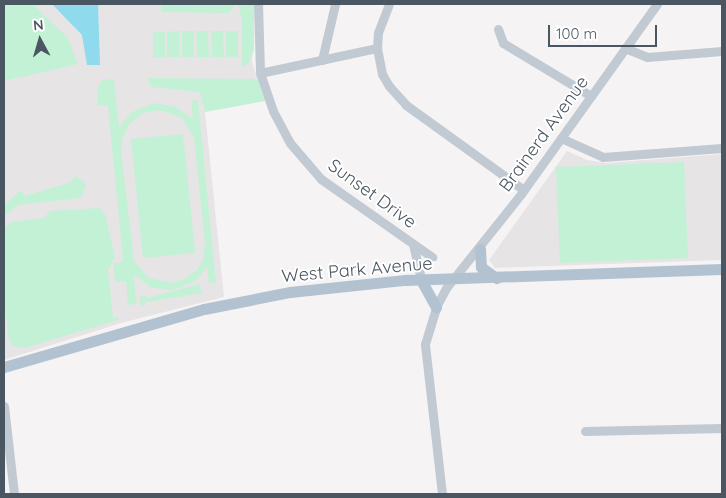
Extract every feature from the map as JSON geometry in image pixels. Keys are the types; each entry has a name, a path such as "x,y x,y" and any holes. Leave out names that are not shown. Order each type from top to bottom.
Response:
{"main road":[{"path":"480,249 481,267 496,278"},
{"name":"West Park Avenue","path":"4,368 204,309 290,292 405,280 722,269"},
{"path":"421,280 436,307"}],"street":[{"name":"Sunset Drive","path":"258,4 260,72 282,130 300,157 326,183 432,257"},
{"path":"322,60 335,4"},
{"path":"390,4 378,33 376,48 382,74 406,105 524,190"},
{"name":"Brainerd Avenue","path":"442,494 425,344 436,307 453,279 480,249 524,190 657,4"},
{"path":"498,29 504,43 591,96"},
{"path":"260,72 376,48"},
{"path":"625,48 647,57 722,51"},
{"path":"561,138 602,157 722,148"},
{"name":"Sunset Drive","path":"413,244 415,265 421,280"},
{"path":"405,280 415,265"},
{"path":"4,406 14,494"},
{"path":"585,431 722,428"}],"shaded area":[{"path":"4,4 253,4 252,61 259,85 205,112 224,297 121,323 4,360"},
{"path":"567,151 587,160 606,163 722,154 722,260 495,268 489,260"}],"green space":[{"path":"4,4 32,4 68,38 78,64 4,81"},
{"path":"161,4 236,5 228,13 161,12"},
{"path":"238,4 254,4 254,50 248,64 242,67 242,21"},
{"path":"179,31 179,57 167,57 167,32"},
{"path":"182,31 194,31 194,57 182,57"},
{"path":"196,31 208,31 209,57 197,57"},
{"path":"211,31 223,31 224,57 212,57"},
{"path":"226,31 238,31 238,57 226,57"},
{"path":"153,32 165,32 165,57 153,58"},
{"path":"147,78 254,79 258,80 265,101 205,112 200,92 151,87"},
{"path":"103,79 114,80 119,127 132,112 154,103 176,107 193,119 191,101 198,100 216,283 209,283 207,267 194,282 172,290 150,287 134,274 136,304 128,305 126,281 115,282 113,263 123,262 108,105 98,106 97,89","holes":["160,110 182,118 194,138 205,242 203,259 198,269 183,280 172,283 149,278 134,261 121,151 122,139 129,124 143,113"]},
{"path":"183,134 195,253 143,258 131,139"},
{"path":"684,162 688,258 560,263 556,167"},
{"path":"76,176 86,184 81,198 18,205 4,216 4,206 19,192 23,191 24,196 69,183"},
{"path":"100,208 105,214 115,257 108,270 113,318 118,317 118,320 24,348 13,346 9,340 4,300 4,228 11,222 44,218 50,211"},
{"path":"200,284 202,293 147,302 141,307 139,297 146,296 147,298"}],"water":[{"path":"52,4 98,4 100,65 87,65 82,35"}]}
